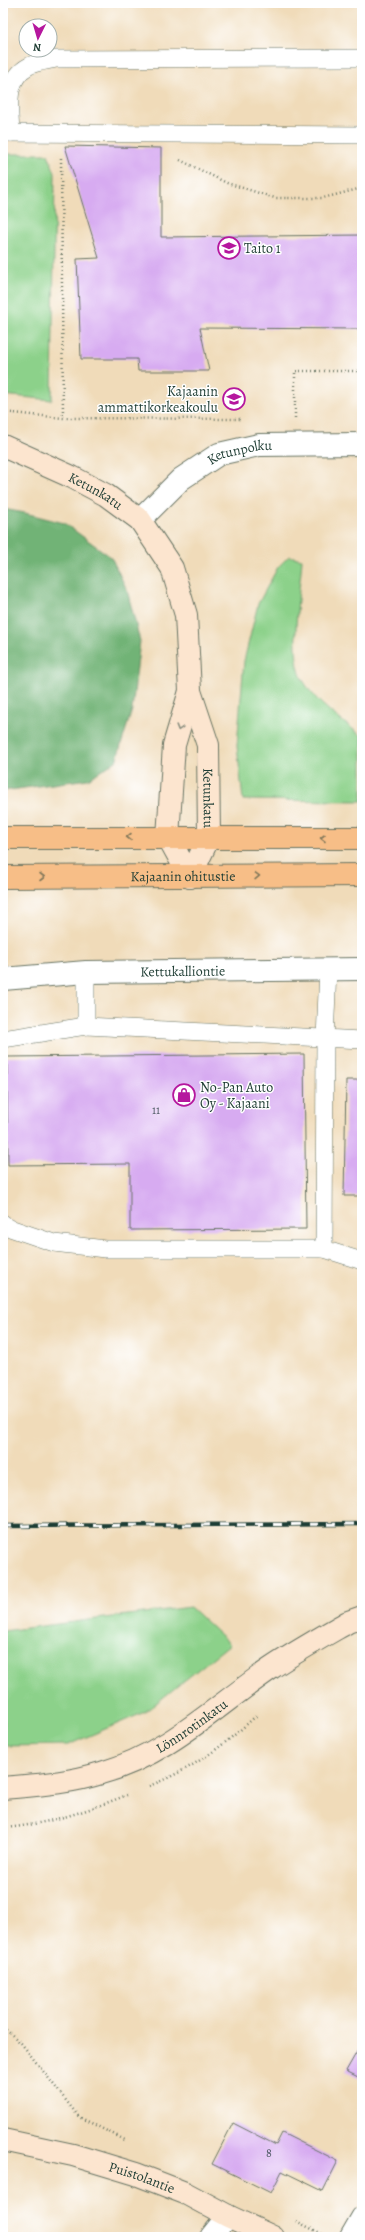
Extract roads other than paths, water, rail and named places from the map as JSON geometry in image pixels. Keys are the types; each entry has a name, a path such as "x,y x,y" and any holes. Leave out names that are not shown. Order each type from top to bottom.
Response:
{"highway":[{"path":"3,838 362,838"},
{"name":"Kajaanin ohitustie","path":"3,877 362,875"}],"street":[{"name":"Ketunpolku","path":"140,520 181,479 219,454 259,445 362,444"},
{"name":"Ketunkatu","path":"3,446 72,477 106,495 140,520 172,568 186,615 190,691 208,745 209,837 190,877"},
{"name":"Ketunkatu","path":"3,463 34,461"},
{"name":"Ketunkatu","path":"168,837 174,745 190,691"},
{"path":"168,837 190,877"},
{"name":"Kettukalliontie","path":"3,979 86,972 362,969"},
{"name":"Lönnrotinkatu","path":"3,1788 47,1784 102,1773 153,1752 208,1717 270,1669 348,1622 362,1617"},
{"name":"Puistolantie","path":"3,2140 73,2155 136,2174 185,2193 228,2216 273,2237"},
{"path":"211,2237 228,2216"},
{"path":"351,2237 362,2218"}],"lane":[{"path":"362,58 56,59 29,66 16,78 10,88 7,133 362,135"},
{"path":"324,1249 325,1039 328,969"},
{"path":"86,972 86,1026"},
{"path":"3,1039 86,1026 362,1040"},
{"path":"3,1223 4,1226 54,1243 105,1249 324,1249 362,1262"}],"railway":[{"path":"3,1526 362,1524"}],"place":[{"name":"Taito 1","path":"229,248"},
{"name":"Kajaanin ammattikorkeakoulu","path":"234,399"},
{"name":"No-Pan Auto Oy - Kajaani","path":"184,1095"}]}
